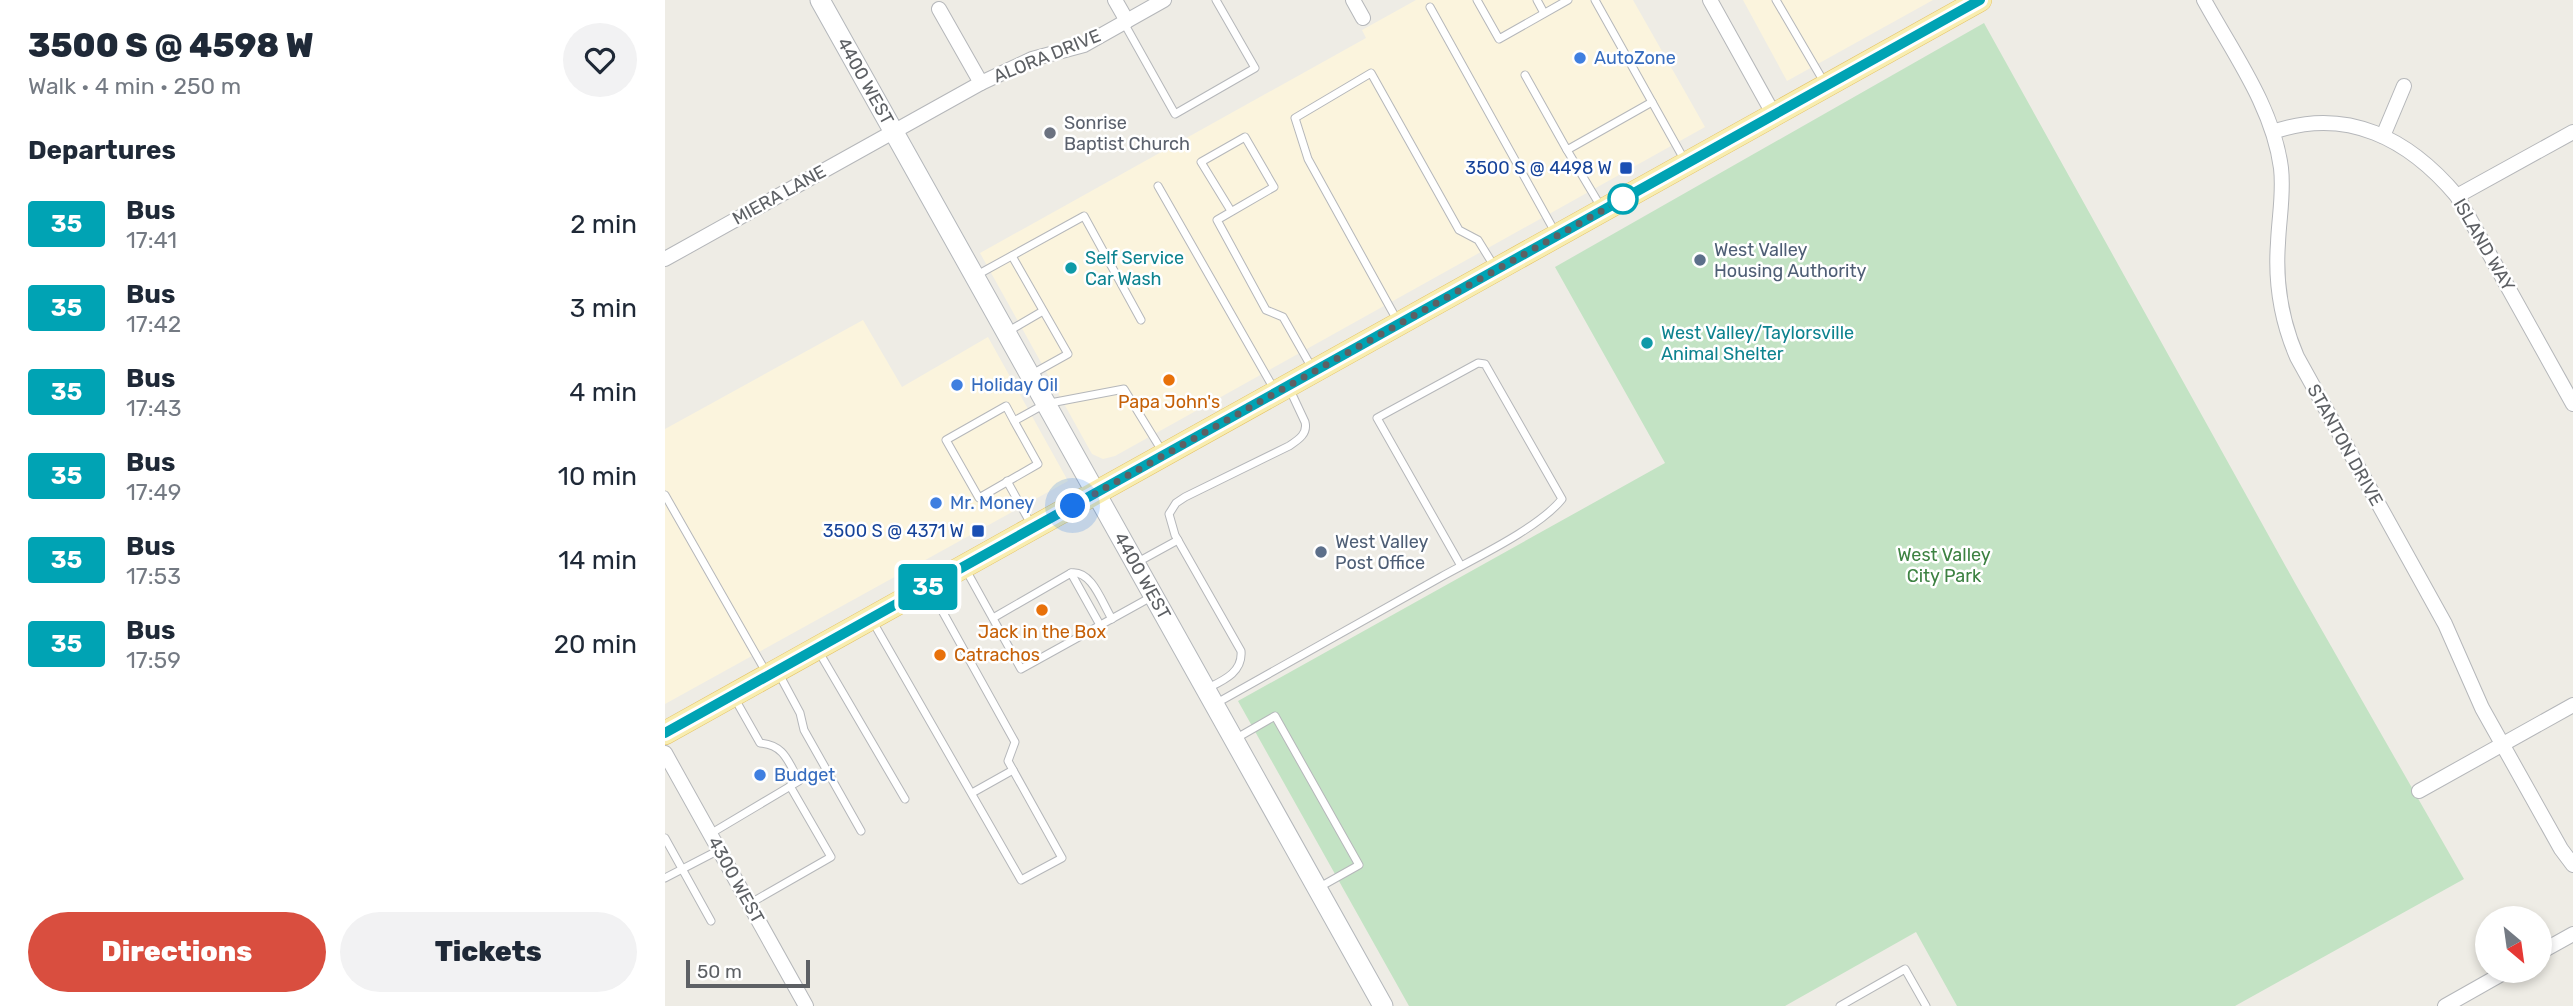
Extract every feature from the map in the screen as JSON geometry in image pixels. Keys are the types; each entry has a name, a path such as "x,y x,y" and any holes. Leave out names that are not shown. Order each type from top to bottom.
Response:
{"main road":[{"path":"665,733 1826,86 1967,3"}],"street":[{"name":"4400 WEST","path":"820,0 1383,1006"},
{"path":"1115,0 1125,22"},
{"name":"ALORA DRIVE","path":"893,132 981,83 1032,59 1084,45 1164,0"},
{"path":"1353,0 1363,18"},
{"path":"1710,0 1774,115"},
{"name":"STANTON DRIVE","path":"2204,0 2256,94 2273,132 2283,182 2278,239 2278,284 2290,340 2451,635 2478,699 2502,745 2561,849 2573,865"},
{"path":"939,9 981,83"},
{"path":"2383,136 2404,86"},
{"name":"ISLAND WAY","path":"2273,132 2302,122 2352,126 2383,136 2416,154 2436,171 2457,196 2573,404"},
{"name":"MIERA LANE","path":"665,259 893,132"},
{"path":"2457,196 2573,132"},
{"path":"2419,791 2573,705"},
{"name":"4300 WEST","path":"665,753 806,1006"},
{"path":"2552,946 2573,934"},
{"path":"2445,1006 2484,984"}],"lane":[{"path":"1125,22 1175,114 1255,68 1216,0"},
{"path":"1477,0 1499,39 1568,0"},
{"path":"1537,0 1545,13"},
{"path":"1595,0 1686,164"},
{"path":"1776,0 1826,86"},
{"path":"1430,7 1557,236"},
{"path":"1399,324 1308,159 1295,118 1371,73 1459,230 1478,240 1496,270"},
{"path":"1525,75 1603,211"},
{"path":"1567,150 1652,102"},
{"path":"1231,211 1201,162 1245,137 1274,187 1217,220 1266,310 1283,317 1314,371"},
{"path":"1159,186 1307,428 1303,435 1289,446 1177,503 1168,514 1178,540 1242,656 1233,674 1210,697"},
{"path":"975,277 1084,216 1141,320"},
{"path":"1012,256 1068,354 1029,375"},
{"path":"1006,332 1043,311"},
{"path":"1210,697 1461,566 1551,514 1562,499 1485,364 1478,363 1377,418 1461,566"},
{"path":"1014,421 1045,404 1124,389 1164,455"},
{"path":"1006,406 1014,421 1038,464 979,498 946,440 1006,406"},
{"path":"1007,481 1033,528"},
{"path":"665,495 800,713 804,730 861,831"},
{"path":"1135,564 1178,540"},
{"path":"964,566 1021,669 1153,596"},
{"path":"993,618 1077,572 1087,578 1112,619"},
{"path":"1071,573 1100,625"},
{"path":"871,619 1021,880 1062,858 1008,761 1015,742 929,586"},
{"path":"817,649 905,799"},
{"path":"710,834 799,781 781,750 770,744 760,743 733,695"},
{"path":"1234,740 1275,716 1359,865 1317,888"},
{"path":"972,793 1013,770"},
{"path":"749,904 831,857 790,786"},
{"path":"665,838 711,921"},
{"path":"665,877 719,850"},
{"path":"1840,1006 1905,969 1926,1006"}],"shaded area":[{"path":"1416,0 1633,0 1705,127 1115,456 1103,459 1092,454 980,253 1366,38 1362,30"},
{"path":"1743,0 1933,0 1787,81"},
{"path":"863,320 902,387 988,337 1068,481 665,704 665,429"}],"green space":[{"name":"West Valley City Park","path":"1984,23 2295,583 2464,879 2235,1006 1957,1006 1916,932 1785,1006 1409,1006 1238,701 1665,463 1555,267"}],"bus line":[{"name":"35","path":"665,733 1980,0"}],"place":[{"name":"AutoZone","path":"1580,58"},
{"name":"Sonrise Baptist Church","path":"1050,133"},
{"name":"3500 S @ 4498 W","path":"1626,168"},
{"name":"West Valley Housing Authority","path":"1700,260"},
{"name":"Self Service Car Wash","path":"1071,268"},
{"name":"West Valley/Taylorsville Animal Shelter","path":"1647,343"},
{"name":"Papa John's","path":"1169,380"},
{"name":"Holiday Oil","path":"957,385"},
{"name":"Mr. Money","path":"936,503"},
{"name":"3500 S @ 4371 W","path":"978,531"},
{"name":"West Valley Post Office","path":"1321,552"},
{"name":"Jack in the Box","path":"1042,610"},
{"name":"Catrachos","path":"940,655"},
{"name":"Budget","path":"760,775"}],"route":[{"path":"1073,506 1623,199"}]}
